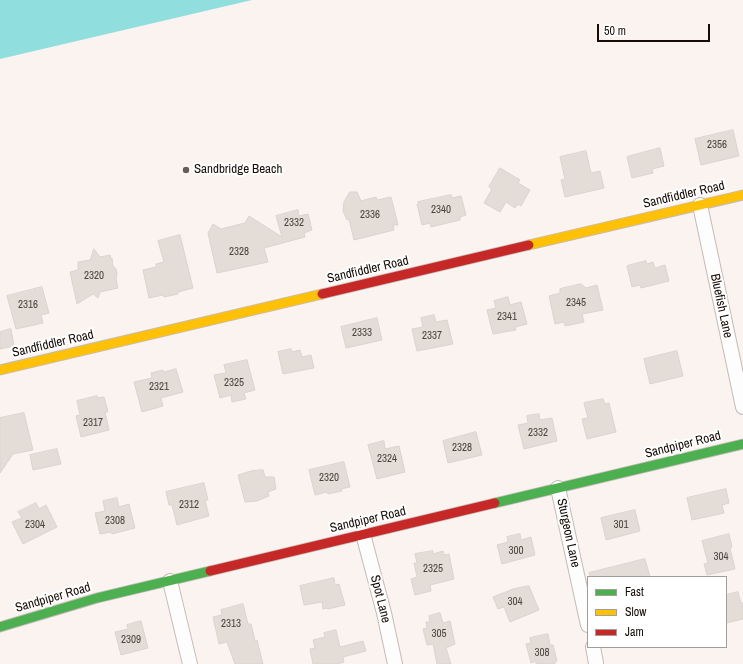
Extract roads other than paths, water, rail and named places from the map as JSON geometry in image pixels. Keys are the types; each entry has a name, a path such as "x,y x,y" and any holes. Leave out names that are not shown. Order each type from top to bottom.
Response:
{"street":[{"name":"Sandfiddler Road","path":"0,370 743,194"},
{"name":"Bluefish Lane","path":"700,205 743,407"},
{"name":"Sandpiper Road","path":"0,627 97,598 743,444"},
{"name":"Sturgeon Lane","path":"558,488 587,620"},
{"name":"Spot Lane","path":"363,534 384,613 395,664"},
{"path":"170,581 190,664"},
{"path":"593,648 596,663"}],"water":[{"path":"0,0 252,0 0,59"}],"place":[{"name":"Sandbridge Beach","path":"186,170"}]}
